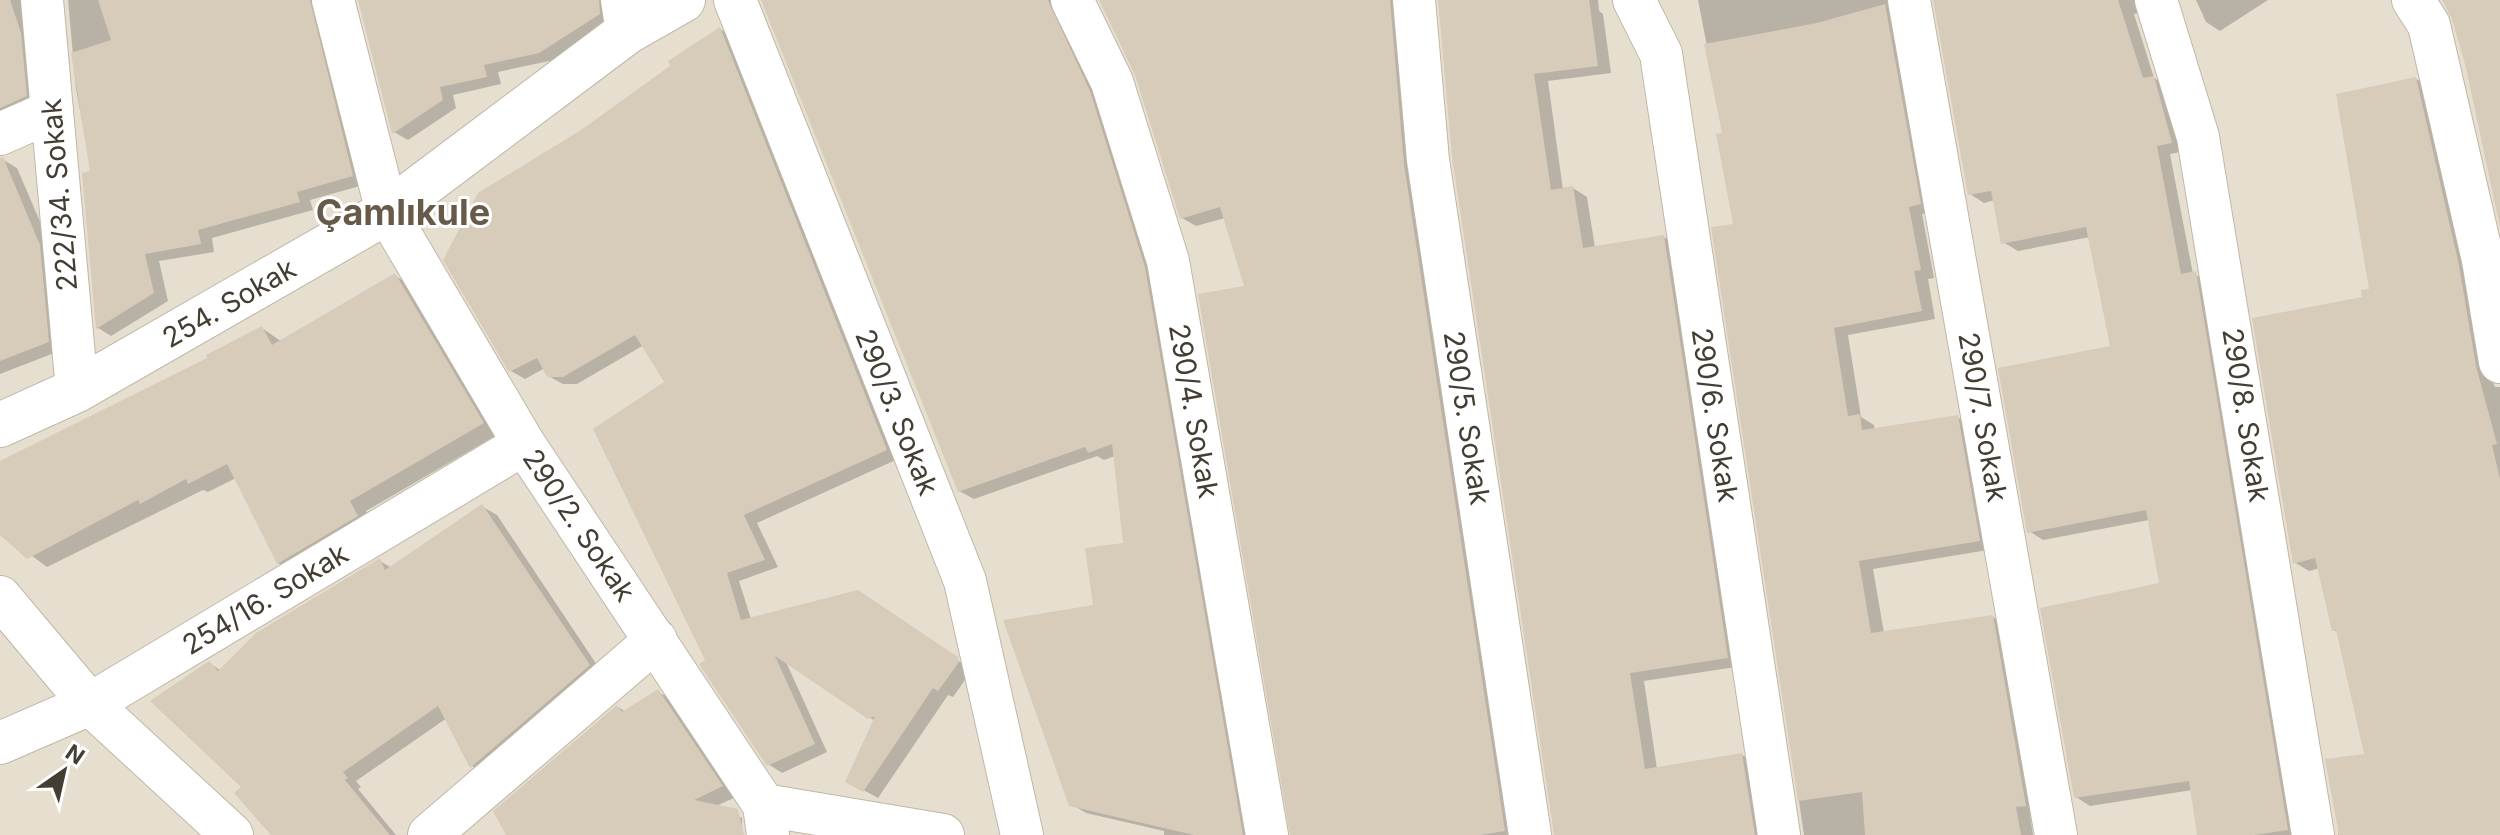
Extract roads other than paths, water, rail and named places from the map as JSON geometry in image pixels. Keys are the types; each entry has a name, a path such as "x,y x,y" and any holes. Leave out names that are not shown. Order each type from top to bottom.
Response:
{"street":[{"name":"222/34. Sokak","path":"42,0 77,390"},
{"name":"290/2. Sokak","path":"333,0 387,212 524,444 656,640 766,820"},
{"name":"254. Sokak","path":"0,425 77,390 387,212 624,16 683,0"},
{"name":"290/3. Sokak","path":"735,0 965,581 1022,835"},
{"name":"290/4. Sokak","path":"1072,0 1112,82 1168,261 1267,835"},
{"name":"290/5. Sokak","path":"1414,0 1428,160 1530,835"},
{"name":"290/6. Sokak","path":"1634,0 1661,54 1779,835"},
{"name":"290/7. Sokak","path":"1909,0 2056,835"},
{"name":"290/8. Sokak","path":"2156,0 2198,137 2313,835"},
{"path":"2413,0 2429,25 2492,257 2500,362"},
{"path":"0,134 52,111"},
{"name":"254/16. Sokak","path":"0,743 90,704 524,444"},
{"path":"0,597 90,704 232,835"},
{"path":"429,835 656,640"},
{"path":"766,820 943,835"}],"district":[{"name":"Çamlıkule","path":"403,212"}]}
